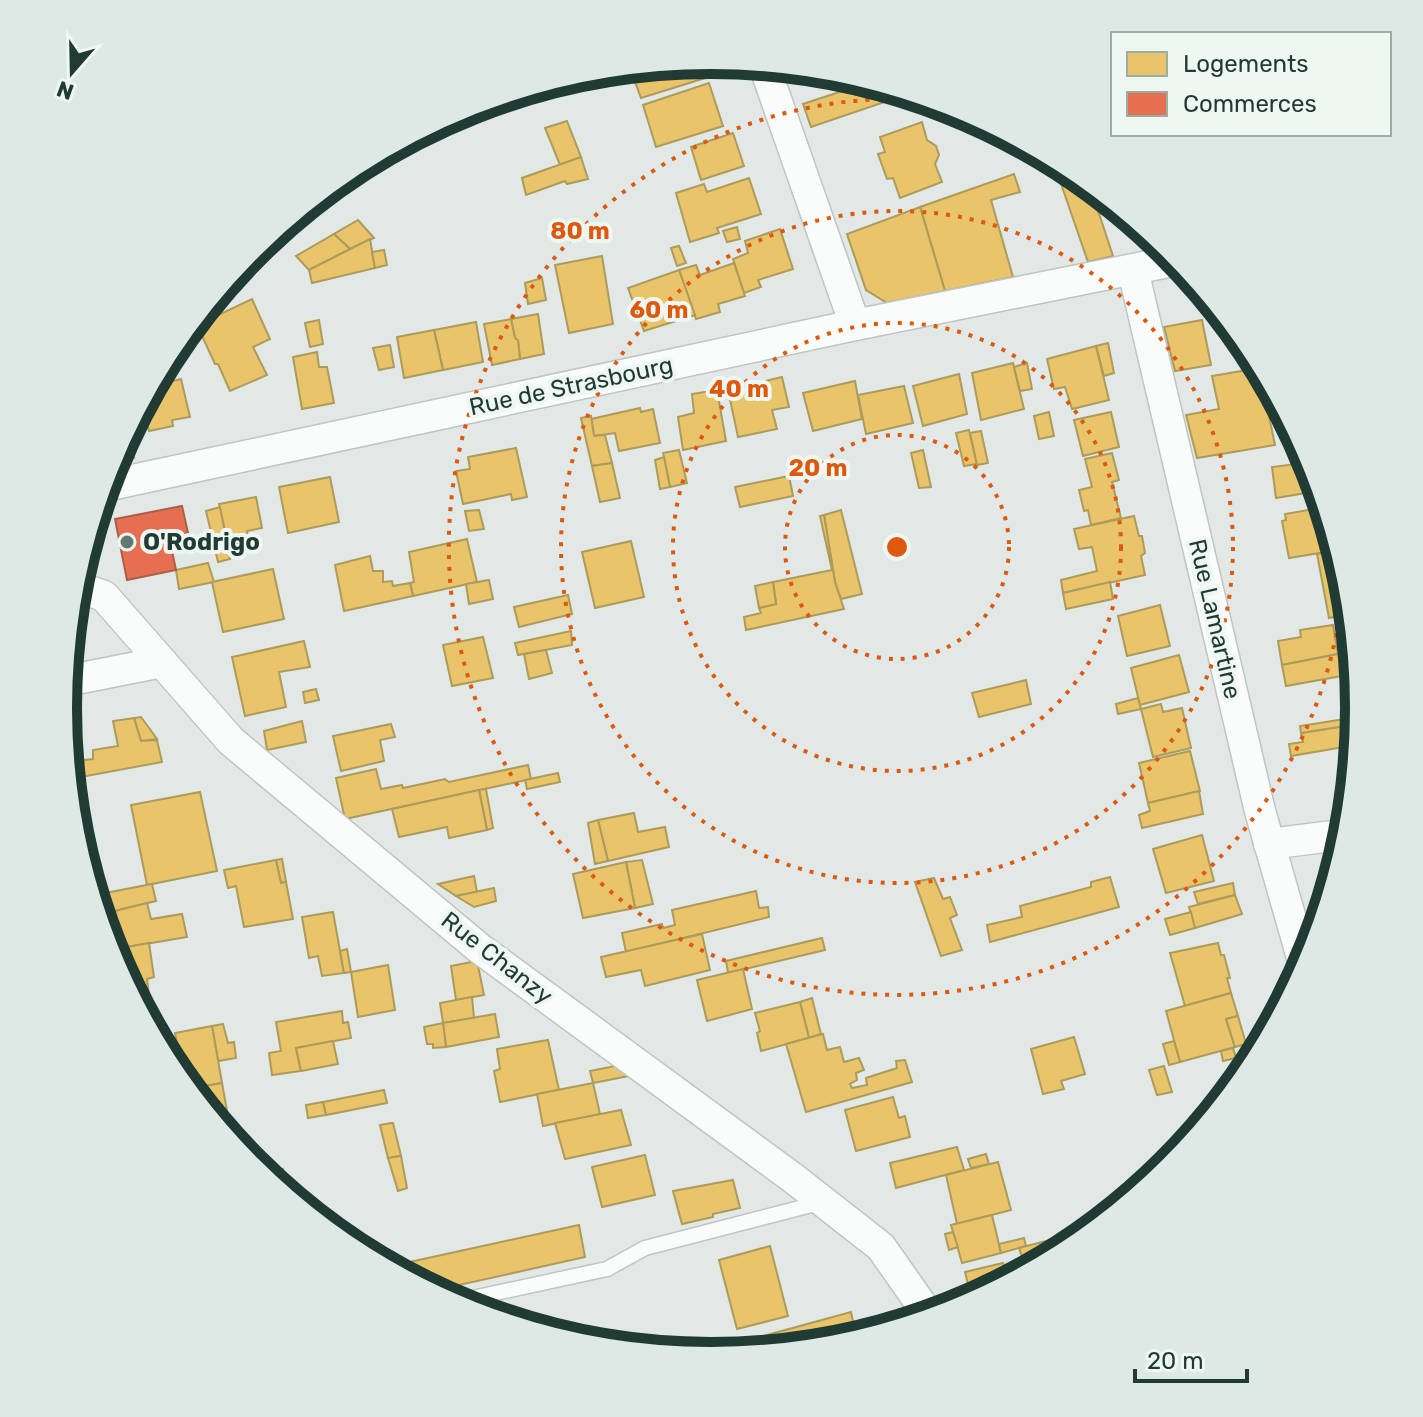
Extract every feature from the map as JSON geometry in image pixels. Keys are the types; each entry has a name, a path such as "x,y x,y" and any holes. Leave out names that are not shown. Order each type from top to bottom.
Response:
{"street":[{"path":"768,76 855,325"},
{"name":"Rue de Strasbourg","path":"119,483 855,325 1163,263"},
{"name":"Rue Lamartine","path":"1133,270 1269,844 1299,948"},
{"name":"Rue Chanzy","path":"88,591 104,596 231,741 479,948 881,1247 923,1306"},
{"path":"78,679 162,662"},
{"path":"1269,844 1333,836"}],"lane":[{"path":"485,1301 607,1269 645,1248 824,1202"}],"building: Logements":[{"path":"715,74 715,75 641,98 634,79"},
{"path":"709,83 723,126 656,147 643,105"},
{"path":"848,89 890,100 811,127 803,104"},
{"path":"567,121 581,157 560,165 545,128"},
{"path":"922,122 927,140 936,146 939,155 935,164 942,182 900,198 893,178 887,179 878,154 885,152 880,137"},
{"path":"733,133 744,166 701,180 691,147"},
{"path":"581,157 588,179 567,184 565,181 526,195 522,178"},
{"path":"1014,174 1020,192 991,200 1013,277 945,291 920,207"},
{"path":"749,178 761,214 717,228 719,233 690,242 676,193 704,184 707,192"},
{"path":"1059,178 1096,203 1113,256 1088,262"},
{"path":"1096,203 1106,212 1099,214"},
{"path":"920,207 945,291 887,303 866,290 847,234"},
{"path":"358,220 374,238 350,249 334,234"},
{"path":"737,227 740,239 727,242 723,231"},
{"path":"780,229 793,269 758,280 761,287 744,293 733,259 748,253 745,241"},
{"path":"334,234 350,249 309,270 296,256"},
{"path":"370,239 375,268 312,283 309,270"},
{"path":"679,246 686,263 677,266 671,248"},
{"path":"384,250 387,265 375,268 372,252"},
{"path":"602,256 613,324 569,333 555,265"},
{"path":"734,263 745,296 718,304 720,312 696,319 679,270 696,265 700,275"},
{"path":"679,270 695,315 644,331 628,288"},
{"path":"542,278 546,300 528,304 525,283"},
{"path":"252,299 270,339 253,347 267,375 230,391 201,333 211,318"},
{"path":"538,314 544,354 520,359 511,319"},
{"path":"511,319 520,359 492,365 484,324"},
{"path":"319,320 323,344 310,347 305,323"},
{"path":"1202,320 1211,365 1175,371 1164,327"},
{"path":"476,322 483,362 443,370 434,330"},
{"path":"434,330 443,370 404,378 397,337"},
{"path":"1108,343 1114,373 1104,376 1096,346"},
{"path":"390,345 394,367 379,370 373,348"},
{"path":"1096,346 1109,400 1072,409 1065,387 1054,389 1047,359"},
{"path":"317,352 319,367 327,367 334,403 302,409 293,357"},
{"path":"1013,363 1024,409 981,420 972,373"},
{"path":"1027,363 1032,389 1020,391 1014,367"},
{"path":"1248,370 1266,399 1275,445 1197,458 1186,415 1219,409 1212,376"},
{"path":"959,374 967,414 923,426 913,386"},
{"path":"782,377 789,407 772,410 777,429 738,437 728,390"},
{"path":"181,379 190,417 172,420 173,426 149,431 146,420 167,382"},
{"path":"855,381 862,419 813,431 803,393"},
{"path":"904,386 913,423 866,434 858,395"},
{"path":"717,390 726,441 683,450 678,417 694,413 692,394"},
{"path":"640,408 641,412 653,409 660,443 619,451 615,433 594,436 591,419"},
{"path":"1049,412 1054,436 1039,439 1034,416"},
{"path":"1111,412 1119,447 1083,456 1074,420"},
{"path":"591,416 594,436 605,435 612,463 592,466 581,418"},
{"path":"969,430 977,464 964,466 956,433"},
{"path":"981,431 988,463 977,465 970,433"},
{"path":"516,448 527,497 512,500 511,494 463,504 456,471 470,469 468,457"},
{"path":"679,450 687,483 670,487 663,453"},
{"path":"923,450 931,487 919,488 911,453"},
{"path":"1112,453 1119,480 1112,482 1121,518 1091,525 1079,490 1092,487 1085,459"},
{"path":"664,457 670,487 660,489 655,460"},
{"path":"612,463 620,498 600,502 592,466"},
{"path":"1297,464 1308,493 1276,498 1272,467"},
{"path":"789,476 793,496 740,507 735,487"},
{"path":"330,477 339,522 288,533 279,487"},
{"path":"256,497 262,528 247,531 250,546 229,550 219,504"},
{"path":"220,507 230,559 218,562 206,511"},
{"path":"1313,509 1326,552 1289,558 1282,521 1286,520 1285,514"},
{"path":"479,510 484,529 469,531 465,511"},
{"path":"841,510 862,594 841,599 835,582 824,515"},
{"path":"824,515 835,582 844,609 746,630 744,617 761,613 759,608 776,604 773,582 832,570 820,516"},
{"path":"1134,516 1139,536 1142,536 1145,553 1141,556 1145,575 1063,593 1061,580 1097,571 1092,547 1079,549 1074,529"},
{"path":"467,539 477,582 413,596 409,552"},
{"path":"631,541 644,597 595,608 582,552"},
{"path":"1326,552 1339,616 1329,618 1317,554"},
{"path":"370,556 373,571 383,571 383,582 392,581 393,586 410,583 413,596 344,611 335,565"},
{"path":"208,563 214,582 179,589 176,570"},
{"path":"273,569 284,619 223,632 212,582"},
{"path":"489,580 493,599 469,604 466,584"},
{"path":"773,582 776,604 759,608 755,586"},
{"path":"1110,582 1113,599 1066,609 1063,593"},
{"path":"568,595 572,614 519,627 514,607"},
{"path":"1160,605 1170,646 1127,656 1118,616"},
{"path":"1333,625 1338,654 1282,665 1278,641 1301,637 1300,630"},
{"path":"571,631 572,645 518,655 515,643"},
{"path":"483,637 493,678 452,686 443,645"},
{"path":"304,641 310,667 279,672 286,707 245,716 232,657"},
{"path":"546,650 552,673 529,679 524,654"},
{"path":"1338,654 1342,676 1286,686 1282,665"},
{"path":"1179,655 1189,692 1140,705 1131,668"},
{"path":"1026,680 1031,704 979,717 972,693"},
{"path":"316,689 319,700 305,703 303,692"},
{"path":"1138,698 1141,709 1118,714 1116,704"},
{"path":"1161,704 1163,712 1182,708 1191,748 1153,757 1141,709"},
{"path":"141,717 157,739 141,741 134,718"},
{"path":"134,718 141,741 157,740 162,762 81,777 84,760 93,759 93,750 118,746 113,721"},
{"path":"1345,719 1345,747 1291,756 1289,744 1303,742 1301,733 1345,726"},
{"path":"1345,719 1345,726 1301,733 1300,726"},
{"path":"302,721 306,742 267,750 264,731"},
{"path":"391,724 395,737 380,740 384,761 341,771 333,736"},
{"path":"1190,751 1200,791 1148,803 1139,763"},
{"path":"528,765 531,779 345,819 336,778 376,769 381,789 402,785 403,788 445,779 449,782"},
{"path":"558,773 560,782 527,789 525,780"},
{"path":"486,789 493,828 487,830 479,790"},
{"path":"479,790 487,830 449,838 447,827 399,837 392,809"},
{"path":"1199,791 1203,814 1142,828 1139,815 1150,811 1148,803"},
{"path":"200,792 217,871 147,885 131,805"},
{"path":"634,813 638,832 665,827 669,847 608,861 598,820"},
{"path":"598,820 608,861 595,864 588,823"},
{"path":"1202,835 1214,881 1166,893 1153,849"},
{"path":"282,859 286,882 281,883 276,860"},
{"path":"276,860 281,883 286,882 293,919 244,927 236,886 228,888 224,870"},
{"path":"642,860 653,904 635,908 626,862"},
{"path":"626,862 635,908 583,918 573,874"},
{"path":"474,876 477,892 456,896 438,884"},
{"path":"1110,877 1119,907 990,942 987,925 1022,917 1020,906 1091,887 1091,882"},
{"path":"934,878 943,899 950,897 957,915 950,918 962,950 941,956 915,882"},
{"path":"1233,883 1235,895 1198,904 1194,892"},
{"path":"152,884 156,901 111,912 105,893"},
{"path":"494,888 496,901 474,907 456,896"},
{"path":"756,891 759,908 768,907 769,917 626,952 622,933 662,924 663,928 675,925 672,910"},
{"path":"1235,895 1242,914 1195,928 1189,907"},
{"path":"147,903 151,919 182,914 187,937 124,948 111,912"},
{"path":"333,912 344,973 322,976 318,956 309,958 302,917"},
{"path":"1191,912 1195,928 1170,935 1165,919"},
{"path":"702,934 710,970 645,986 641,970 606,977 601,957"},
{"path":"822,938 825,950 728,973 726,961"},
{"path":"149,943 154,977 147,979 149,995 146,996 142,989 124,948"},
{"path":"1218,943 1230,978 1227,978 1231,993 1185,1006 1170,953"},
{"path":"347,949 351,972 344,973 340,951"},
{"path":"477,961 484,995 456,1000 451,966"},
{"path":"388,965 395,1010 358,1017 351,972"},
{"path":"743,969 752,1009 707,1021 697,980"},
{"path":"1231,993 1238,1016 1226,1019 1235,1047 1180,1062 1166,1011"},
{"path":"472,997 474,1018 443,1023 440,1003"},
{"path":"812,998 821,1034 809,1038 800,1002"},
{"path":"800,1002 809,1038 761,1051 755,1013"},
{"path":"342,1011 343,1023 348,1022 351,1038 296,1048 301,1071 272,1075 269,1053 281,1051 276,1022"},
{"path":"495,1014 499,1037 446,1047 443,1023"},
{"path":"1238,1016 1246,1044 1235,1047 1226,1019"},
{"path":"443,1023 446,1047 433,1048 433,1044 427,1044 424,1027"},
{"path":"223,1024 228,1043 234,1042 236,1058 218,1061 212,1026"},
{"path":"212,1026 222,1083 202,1087 178,1052 175,1033"},
{"path":"823,1034 827,1050 840,1047 844,1062 859,1058 864,1070 856,1073 857,1080 850,1084 852,1088 867,1085 866,1078 897,1068 896,1061 905,1060 912,1082 806,1112 786,1044"},
{"path":"1074,1037 1085,1074 1061,1081 1064,1089 1043,1094 1031,1049"},
{"path":"548,1040 559,1090 500,1102 494,1071 500,1069 497,1049"},
{"path":"333,1041 338,1064 301,1071 296,1048"},
{"path":"1174,1041 1180,1062 1169,1065 1163,1044"},
{"path":"1233,1048 1236,1058 1223,1061 1221,1051"},
{"path":"620,1065 634,1075 593,1083 590,1071"},
{"path":"1164,1066 1172,1092 1157,1095 1149,1070"},
{"path":"222,1083 229,1121 208,1095 202,1087"},
{"path":"593,1083 600,1114 543,1126 537,1094"},
{"path":"384,1090 387,1103 326,1115 323,1102"},
{"path":"893,1097 899,1118 905,1116 910,1137 856,1151 845,1110"},
{"path":"323,1102 326,1115 308,1118 306,1105"},
{"path":"621,1110 631,1145 565,1159 555,1123"},
{"path":"393,1123 401,1156 388,1158 380,1125"},
{"path":"957,1147 964,1170 896,1188 890,1163"},
{"path":"986,1154 989,1164 971,1168 968,1159"},
{"path":"645,1155 655,1195 602,1207 592,1167"},
{"path":"401,1156 407,1188 398,1191 388,1158"},
{"path":"998,1162 1011,1210 957,1224 946,1175"},
{"path":"733,1180 740,1208 682,1224 673,1191"},
{"path":"992,1215 1001,1253 962,1263 951,1225"},
{"path":"579,1225 585,1257 451,1287 404,1263"},
{"path":"953,1232 958,1247 949,1250 945,1234"},
{"path":"1024,1238 1026,1246 1001,1253 999,1244"},
{"path":"1050,1240 1051,1244 1023,1260 1019,1248"},
{"path":"770,1246 788,1316 737,1329 719,1260"},
{"path":"1003,1263 1006,1270 969,1288 965,1272"},
{"path":"851,1312 854,1326 794,1338 740,1342"}],"building: Commerces":[{"path":"182,506 188,533 169,537 176,570 127,580 115,519"}],"place":[{"name":"O'Rodrigo","path":"127,542"}]}
